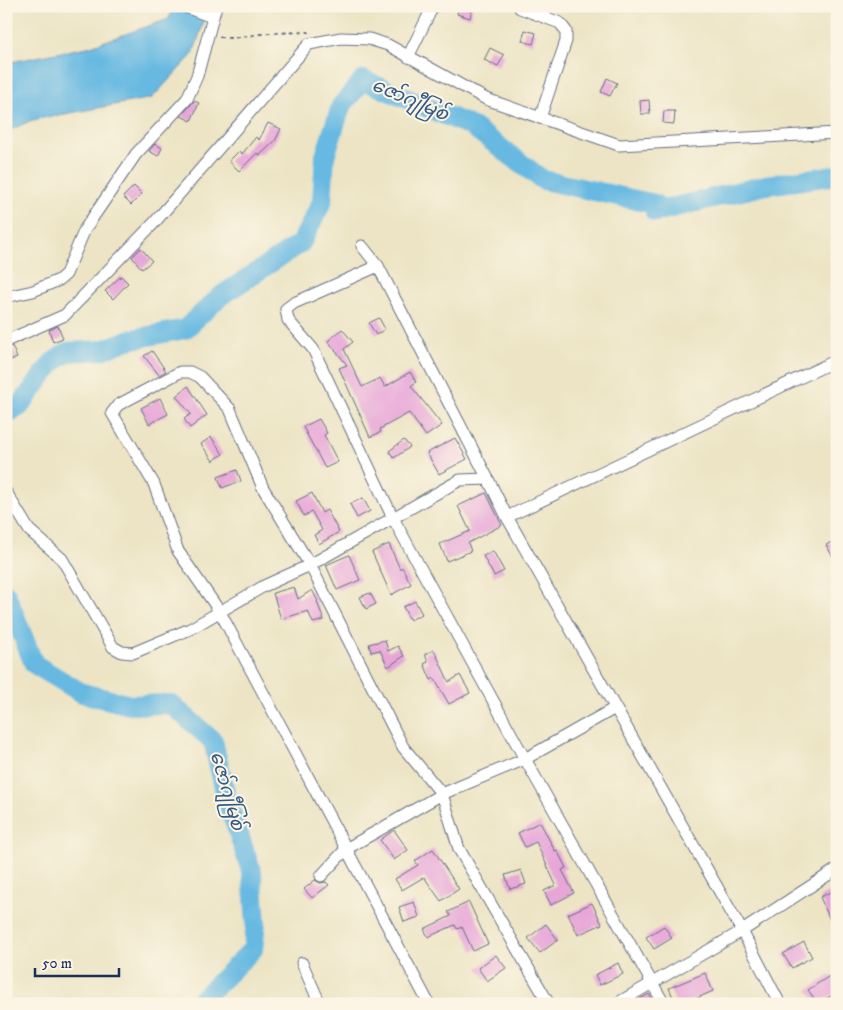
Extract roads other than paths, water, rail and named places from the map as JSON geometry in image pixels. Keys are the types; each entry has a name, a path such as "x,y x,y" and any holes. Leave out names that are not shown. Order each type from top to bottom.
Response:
{"street":[{"path":"6,297 33,291 59,280 66,274 85,230 136,154 187,99 197,76 212,16 183,6"},
{"path":"408,57 433,6"},
{"path":"520,8 560,23 566,31 566,41 540,118"},
{"path":"6,341 65,315 154,223 309,44 341,38 368,39 388,45 486,100 619,144 837,133"},
{"path":"362,246 378,266 507,517 742,931 780,1004"},
{"path":"378,266 294,303 286,309 285,313 288,320 313,350 393,518 525,759 664,1004"},
{"path":"507,517 837,360"},
{"path":"429,1004 220,612 178,552 154,484 112,412 125,400 180,372 190,372 200,377 230,409 263,488 310,565 402,747 442,794 459,850 548,1004"},
{"path":"6,492 29,530 62,559 114,647 122,652 133,653 190,629 264,586 310,565 460,480 488,479"},
{"path":"321,876 346,849 442,794 525,759 615,708"},
{"path":"616,1004 742,931 837,869"},
{"path":"302,963 320,1004"}],"water":[{"path":"173,6 209,6 193,54 152,98 32,120 6,132 6,63 88,47 169,19"}],"waterway":[{"name":"ဇော်ဂျီမြစ်","path":"6,415 20,406 52,363 68,352 102,350 128,340 185,329 222,295 301,243 322,202 325,156 341,106 363,80 473,127 543,180 655,204 655,212 766,185 837,175"},
{"name":"ဇော်ဂျီမြစ်","path":"6,594 34,664 82,693 130,705 171,704 213,741 227,800 252,873 256,923 253,949 197,1004"}]}
